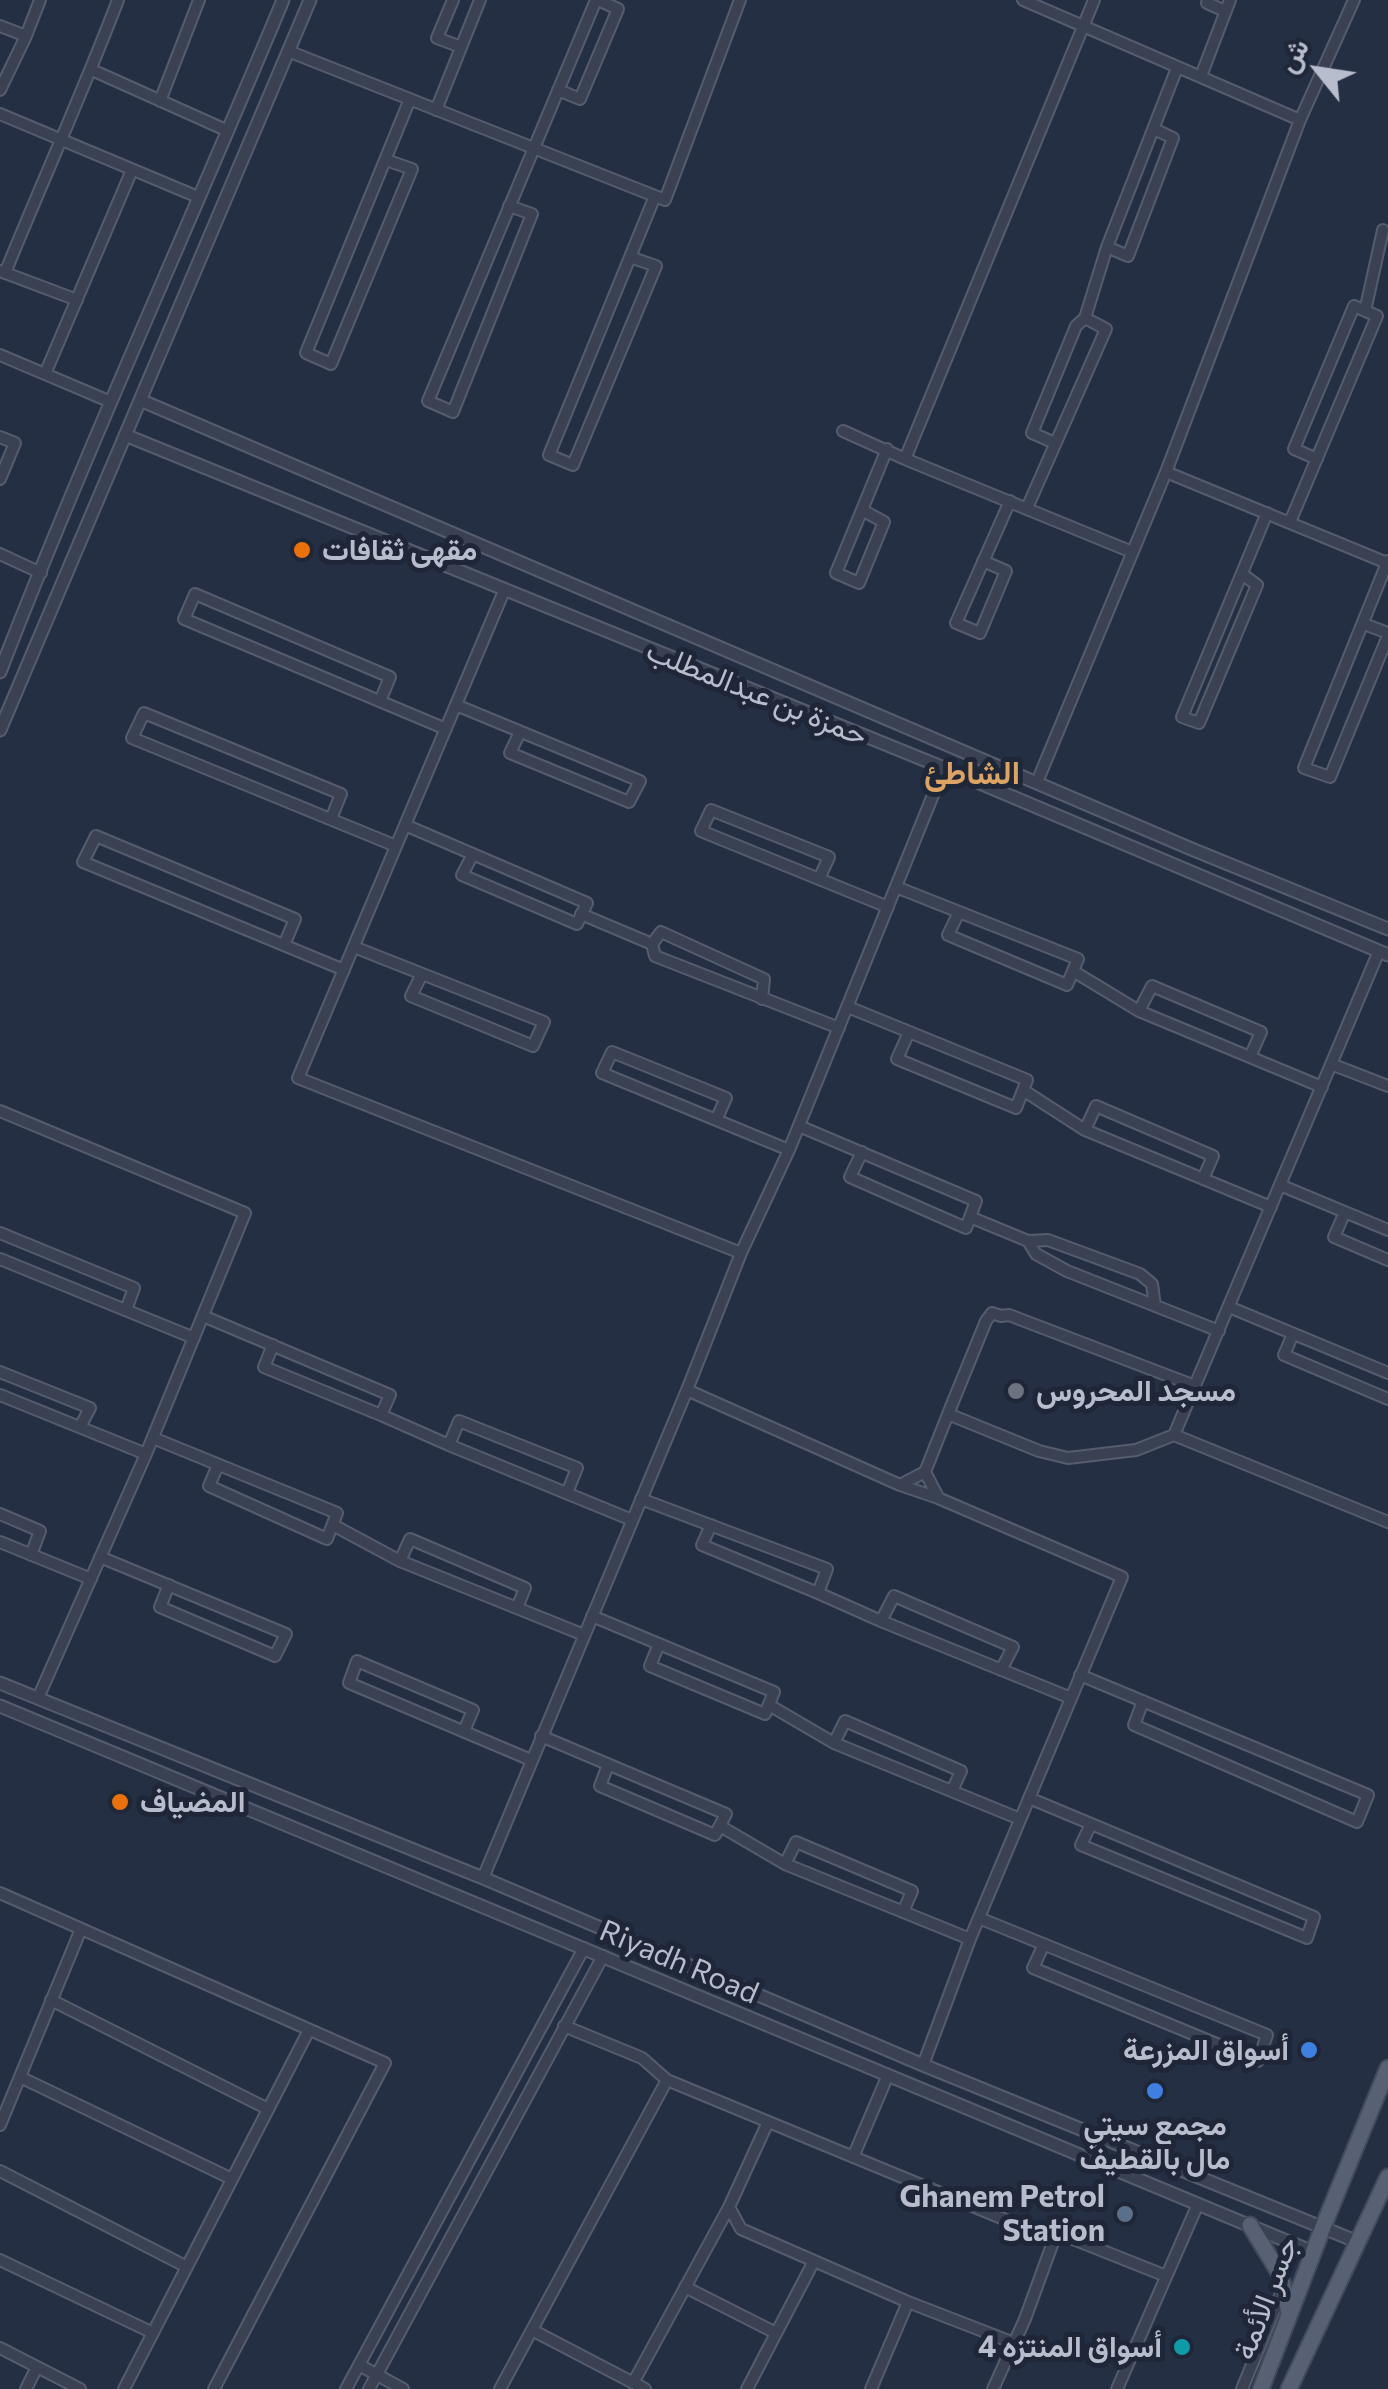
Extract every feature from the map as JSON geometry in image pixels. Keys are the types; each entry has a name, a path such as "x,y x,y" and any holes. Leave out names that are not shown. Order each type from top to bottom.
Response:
{"main road":[{"name":"جسر الأئمة","path":"1261,2389 1388,2068"},
{"name":"جسر الأئمة","path":"1288,2389 1388,2176"},
{"path":"1250,2225 1284,2286 1290,2317"}],"street":[{"path":"0,90 40,0"},
{"path":"77,300 2,272 92,70 118,0"},
{"path":"160,101 199,0"},
{"path":"0,672 6,641 41,572 282,0"},
{"path":"0,730 310,0"},
{"path":"453,0 437,38 461,47"},
{"path":"436,110 480,0"},
{"path":"509,206 532,214 452,412 428,401 533,148 558,90 597,0 618,9 580,99 558,90"},
{"path":"288,51 665,200 740,0"},
{"path":"1022,0 1300,120"},
{"path":"905,459 1094,0"},
{"path":"1201,76 1227,6 1207,3 1208,0"},
{"path":"1038,782 1166,472 1300,120 1354,0"},
{"path":"0,26 26,36"},
{"path":"1055,443 1032,432 1076,326 1084,318 1177,68"},
{"path":"92,70 228,131"},
{"path":"386,160 412,169 331,364 306,353 410,99"},
{"path":"0,114 198,196"},
{"path":"1107,248 1128,256 1173,138 1154,129"},
{"path":"45,374 132,170"},
{"path":"630,257 656,266 573,465 549,455 630,257 655,196"},
{"path":"1365,311 1386,226"},
{"path":"1290,522 1377,316 1354,306 1294,449 1317,458"},
{"path":"1026,508 1106,329 1084,318"},
{"path":"0,355 111,402"},
{"name":"حمزة بن عبدالمطلب","path":"140,400 1236,868 1388,929"},
{"path":"843,431 1132,552"},
{"name":"حمزة بن عبدالمطلب","path":"125,435 944,768 1383,953"},
{"path":"0,437 14,444 0,478"},
{"path":"862,510 884,522 859,583 836,574 886,449"},
{"path":"1166,472 1388,562 1304,768 1330,776 1388,635 1364,624"},
{"path":"984,561 1006,570 980,634 956,623 1010,501"},
{"path":"1242,574 1257,585 1199,723 1182,717 1267,513"},
{"path":"0,554 41,572"},
{"path":"504,591 298,1078 741,1253"},
{"path":"380,701 390,677 195,594 184,619 380,701 446,728"},
{"path":"456,705 640,782 629,802 510,753 520,732"},
{"path":"331,819 341,794 144,713 132,738 396,846"},
{"path":"482,1878 741,1253 790,1150 944,768"},
{"path":"819,879 829,857 711,810 701,831 819,879 888,907"},
{"path":"405,825 473,854 586,903 576,924 462,875 473,854"},
{"path":"284,945 295,919 96,836 84,862 344,970"},
{"path":"1175,864 1189,848"},
{"path":"1221,884 1236,868"},
{"path":"896,887 1078,960 1067,985 948,934 958,912"},
{"path":"582,914 652,944"},
{"path":"652,944 661,932 764,979 762,999"},
{"path":"652,944 655,956 839,1028"},
{"path":"354,947 544,1022 532,1046 411,996 422,974"},
{"path":"1174,1435 1383,953"},
{"path":"1073,971 1139,1011 1322,1087"},
{"path":"1139,1011 1152,986 1261,1032 1250,1057"},
{"path":"848,1006 1027,1080 1016,1108 897,1058 908,1032"},
{"path":"716,1120 726,1098 612,1052 602,1073 716,1120 790,1150"},
{"path":"1332,1064 1388,1086"},
{"path":"1024,1090 1085,1130 1271,1208"},
{"path":"1085,1130 1096,1106 1213,1156 1203,1179"},
{"path":"0,1111 245,1213 153,1438 38,1698"},
{"path":"799,1126 862,1152 976,1201 966,1228 850,1177 862,1152"},
{"path":"1280,1185 1388,1230"},
{"path":"1345,1212 1334,1238 1388,1260"},
{"path":"970,1217 1028,1241 1048,1240 1140,1274 1152,1284 1155,1306"},
{"path":"0,1233 134,1288 126,1310"},
{"path":"1028,1241 1036,1254 1067,1271 1219,1332"},
{"path":"0,1258 194,1338"},
{"path":"1229,1307 1388,1373"},
{"path":"900,1485 925,1472 992,1313 1009,1314 1195,1386"},
{"path":"203,1316 390,1394 381,1415"},
{"path":"1294,1334 1284,1355 1388,1400"},
{"path":"273,1345 264,1368 632,1520"},
{"path":"0,1372 90,1408 80,1427"},
{"path":"687,1390 900,1485 1122,1577 970,1939 922,2065"},
{"path":"0,1395 146,1454"},
{"path":"948,1414 1038,1451 1068,1458 1136,1450 1174,1435 1388,1522"},
{"path":"449,1445 459,1420 577,1468 566,1494"},
{"path":"153,1438 218,1464 337,1513 327,1538 209,1486 218,1464"},
{"path":"925,1472 938,1498"},
{"path":"641,1498 827,1569 818,1593"},
{"path":"0,1514 40,1531 31,1554"},
{"path":"332,1525 400,1561 584,1635"},
{"path":"710,1525 702,1546 1071,1698"},
{"path":"400,1561 410,1539 525,1588 516,1608"},
{"path":"0,1542 91,1579"},
{"path":"100,1557 169,1585 286,1634 275,1656 160,1607 169,1585"},
{"path":"881,1621 894,1596 1013,1647 1001,1670"},
{"path":"592,1616 774,1692 765,1714 650,1666 659,1644"},
{"path":"464,1732 474,1710 357,1660 349,1682 464,1732 531,1760"},
{"path":"1080,1675 1143,1701 1368,1795 1357,1822 1134,1726 1143,1701"},
{"name":"Riyadh Road","path":"0,1683 482,1878 922,2065 1358,2242"},
{"path":"769,1705 834,1743 1020,1819"},
{"path":"0,1706 1313,2252"},
{"path":"834,1743 845,1721 962,1770 952,1791"},
{"path":"541,1736 608,1764 726,1814 715,1835 600,1786 608,1764"},
{"path":"1029,1798 1314,1917 1307,1938 1081,1845 1091,1824"},
{"path":"720,1826 785,1864 970,1939"},
{"path":"785,1864 796,1842 912,1891 903,1912"},
{"path":"0,1909 3,1895 385,2064 214,2389"},
{"path":"979,1918 1044,1944 1267,2035 1258,2061 1033,1968 1044,1944"},
{"path":"0,2125 81,1929"},
{"path":"346,2389 584,1948"},
{"path":"369,2389 602,1956"},
{"path":"51,2000 268,2109"},
{"path":"564,2026 642,2058 667,2080 768,2122 1040,2234 1063,2234 1166,2276"},
{"path":"124,2389 309,2030"},
{"path":"853,2157 888,2074"},
{"path":"20,2077 232,2179"},
{"path":"500,2389 667,2080"},
{"path":"632,2383 729,2207 768,2122"},
{"path":"0,2170 187,2267"},
{"path":"1117,2389 1198,2204"},
{"path":"729,2207 741,2229"},
{"path":"720,2224 741,2229 908,2302 1014,2343"},
{"path":"994,2389 1056,2234"},
{"path":"0,2260 153,2334"},
{"path":"747,2389 814,2261"},
{"path":"1242,2389 1284,2286"},
{"path":"685,2287 776,2334"},
{"path":"871,2389 908,2302"},
{"path":"532,2330 644,2389"},
{"path":"0,2348 80,2389"},
{"path":"359,2365 403,2389"},
{"path":"26,2389 37,2367"}],"place":[{"name":"مقهى ثقافات","path":"302,550"},
{"name":"مسجد المحروس","path":"1016,1391"},
{"name":"المضياف","path":"120,1802"},
{"name":"أسواق المزرعة","path":"1309,2050"},
{"name":"مجمع سيتي مال بالقطيف","path":"1155,2091"},
{"name":"Ghanem Petrol Station","path":"1125,2214"},
{"name":"أسواق المنتزه 4","path":"1182,2347"}],"district":[{"name":"الشاطئ","path":"972,773"}]}
